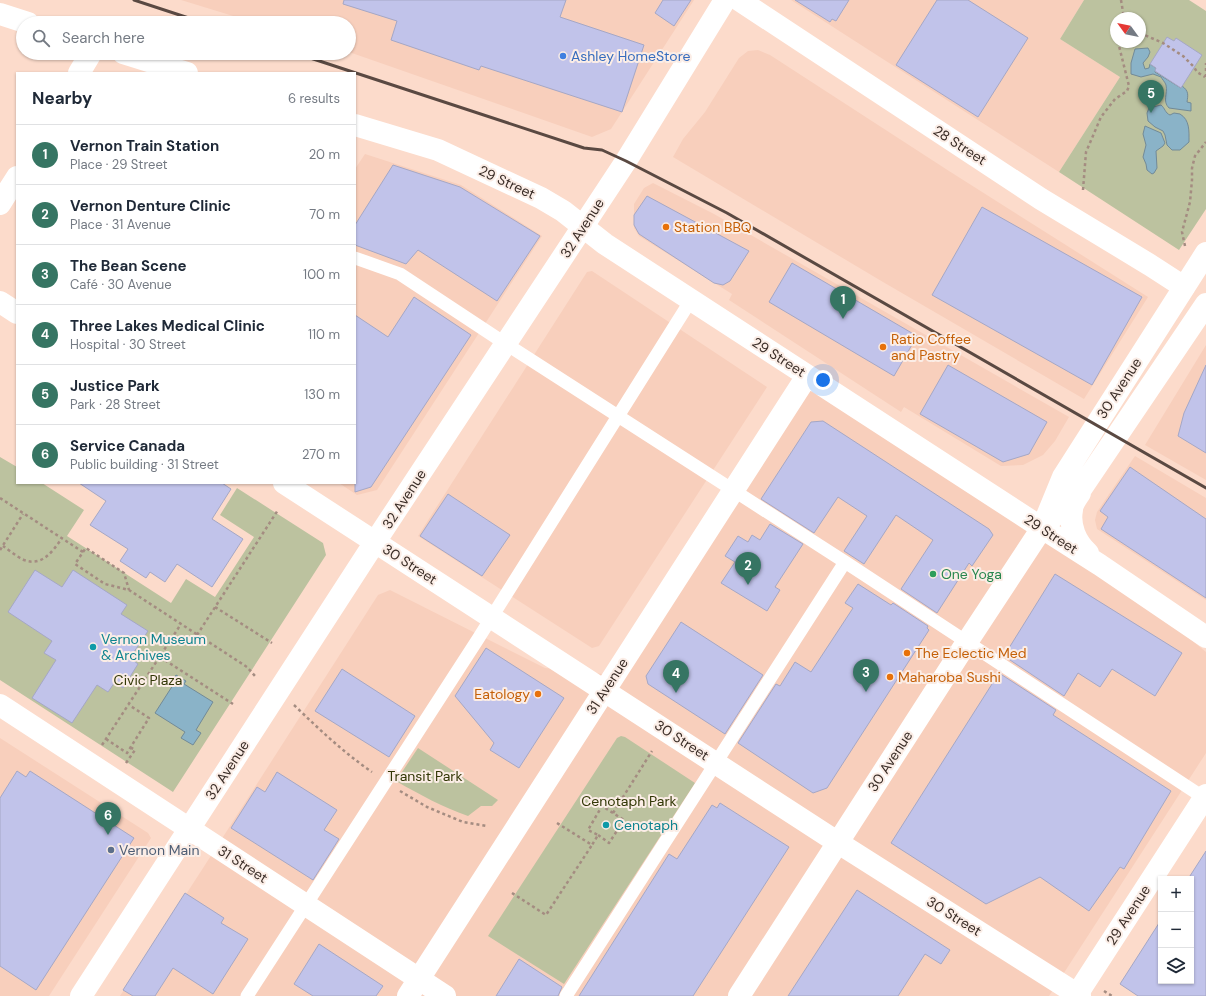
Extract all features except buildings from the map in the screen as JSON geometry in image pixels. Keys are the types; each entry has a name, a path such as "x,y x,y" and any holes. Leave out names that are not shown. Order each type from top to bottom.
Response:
{"street":[{"name":"32 Avenue","path":"81,996 375,542 626,161 725,0"},
{"name":"28 Street","path":"739,0 1041,199 1184,287"},
{"path":"0,14 16,19"},
{"path":"80,72 87,60"},
{"path":"145,60 184,72"},
{"name":"29 Street","path":"356,125 438,150 541,198 563,211 605,244 1042,528 1206,637"},
{"path":"0,204 16,179"},
{"name":"30 Avenue","path":"739,996 837,842 1042,528 1063,477 1206,253"},
{"path":"0,302 16,312"},
{"name":"30 Avenue","path":"1042,528 1081,490 1206,304"},
{"name":"31 Avenue","path":"413,987 808,376"},
{"name":"30 Street","path":"286,484 837,842 1078,995"},
{"path":"1081,490 1072,509 1072,530 1082,547 1100,566"},
{"name":"31 Street","path":"0,705 306,905 413,987 445,996"},
{"name":"29 Avenue","path":"1078,995 1205,797"}],"lane":[{"path":"356,258 400,274 1205,797"},
{"path":"247,996 492,617 691,300"},
{"path":"566,996 845,562"}],"path":[{"path":"1121,0 1123,12"},
{"path":"1146,36 1164,43 1183,56 1197,72 1206,77 1206,63"},
{"path":"1082,190 1086,152 1101,117 1115,99 1127,91 1129,86 1120,48"},
{"path":"1185,247 1182,232 1190,202 1192,168 1196,156 1206,142"},
{"path":"0,498 83,552"},
{"path":"197,635 278,510"},
{"path":"0,550 23,514"},
{"path":"3,546 24,560 36,562 46,558 62,538"},
{"path":"129,590 124,573 86,548 75,564 105,584 129,590 247,667 255,676"},
{"path":"215,607 272,644"},
{"path":"101,748 181,624"},
{"path":"160,656 233,704"},
{"path":"106,739 127,753 149,718 128,705"},
{"path":"126,764 135,750 130,747"},
{"path":"613,813 652,751"},
{"path":"602,806 624,820 609,843 598,836 588,830 602,806"},
{"path":"557,823 592,845"},
{"path":"512,893 546,915 598,836"},
{"path":"1108,993 1112,996"}],"shaded area":[{"path":"181,0 694,0 611,129 592,137 356,54 356,16 233,16"},
{"path":"791,0 1084,0 1060,39 1120,77 1059,172"},
{"path":"758,50 770,55 1148,297 1084,399 673,157 683,139 705,112 739,58 748,51"},
{"path":"365,154 461,185 542,236 377,490 357,495 340,484 356,484 356,168"},
{"path":"653,183 714,214 1069,417 1055,441 1043,455 1023,465 1001,466 904,407 901,412 729,300 732,294 639,236 634,228 634,204 644,188"},
{"path":"592,271 767,387 599,646 592,648 418,536 587,272"},
{"path":"1206,345 1206,480 1145,445"},
{"path":"807,376 1100,565 1206,652 1206,753 1049,996 120,996 378,595 390,590 545,668 603,674"},
{"path":"1135,456 1206,498 1206,600 1097,529 1095,520 1097,512"},
{"path":"0,738 148,833 151,838 49,996 0,996"}],"green space":[{"path":"1084,0 1189,0 1206,11 1206,209 1179,250 1059,172 1120,77 1060,39"},
{"name":"Civic Plaza","path":"0,457 16,466 16,484 44,484 84,510 67,536 171,603 186,579 215,597 254,537 220,515 237,488 323,543 326,555 173,792 0,680"},
{"name":"Cenotaph Park","path":"621,736 625,737 695,783 564,984 488,936 617,738"},
{"name":"Transit Park","path":"418,748 498,800 492,806 481,806 468,816 450,809 396,781"}],"water":[{"path":"1148,48 1150,52 1143,63 1145,69 1149,68 1150,64 1156,68 1155,72 1181,88 1182,86 1188,93 1187,102 1191,103 1191,111 1169,108 1166,103 1166,85 1161,77 1153,74 1141,77 1131,74 1131,63 1135,49"},
{"path":"1161,105 1168,114 1180,114 1186,119 1189,130 1189,142 1180,150 1172,150 1167,145 1163,131 1148,121 1147,113 1149,108"},
{"path":"1145,126 1161,133 1165,143 1156,151 1157,168 1152,174 1147,170 1143,157 1146,145 1143,134"},
{"path":"176,675 186,681 184,684 213,702 196,730 201,733 193,745 181,738 185,732 155,713 173,685 170,683"}],"railway":[{"path":"134,0 183,16"},
{"path":"316,60 353,72"},
{"path":"356,73 584,148 602,150 626,161 727,213 1206,488"}],"place":[{"name":"Ashley HomeStore","path":"563,56"},
{"name":"Justice Park","path":"1151,113"},
{"name":"Station BBQ","path":"666,227"},
{"name":"Vernon Train Station","path":"843,319"},
{"name":"Ratio Coffee and Pastry","path":"883,347"},
{"name":"One Yoga","path":"933,574"},
{"name":"Vernon Denture Clinic","path":"748,585"},
{"name":"Vernon Museum & Archives","path":"93,647"},
{"name":"The Eclectic Med","path":"907,653"},
{"name":"Maharoba Sushi","path":"890,677"},
{"name":"The Bean Scene","path":"866,692"},
{"name":"Three Lakes Medical Clinic","path":"676,693"},
{"name":"Eatology","path":"538,694"},
{"name":"Cenotaph","path":"606,825"},
{"name":"Service Canada","path":"108,835"},
{"name":"Vernon Main","path":"111,850"}]}
